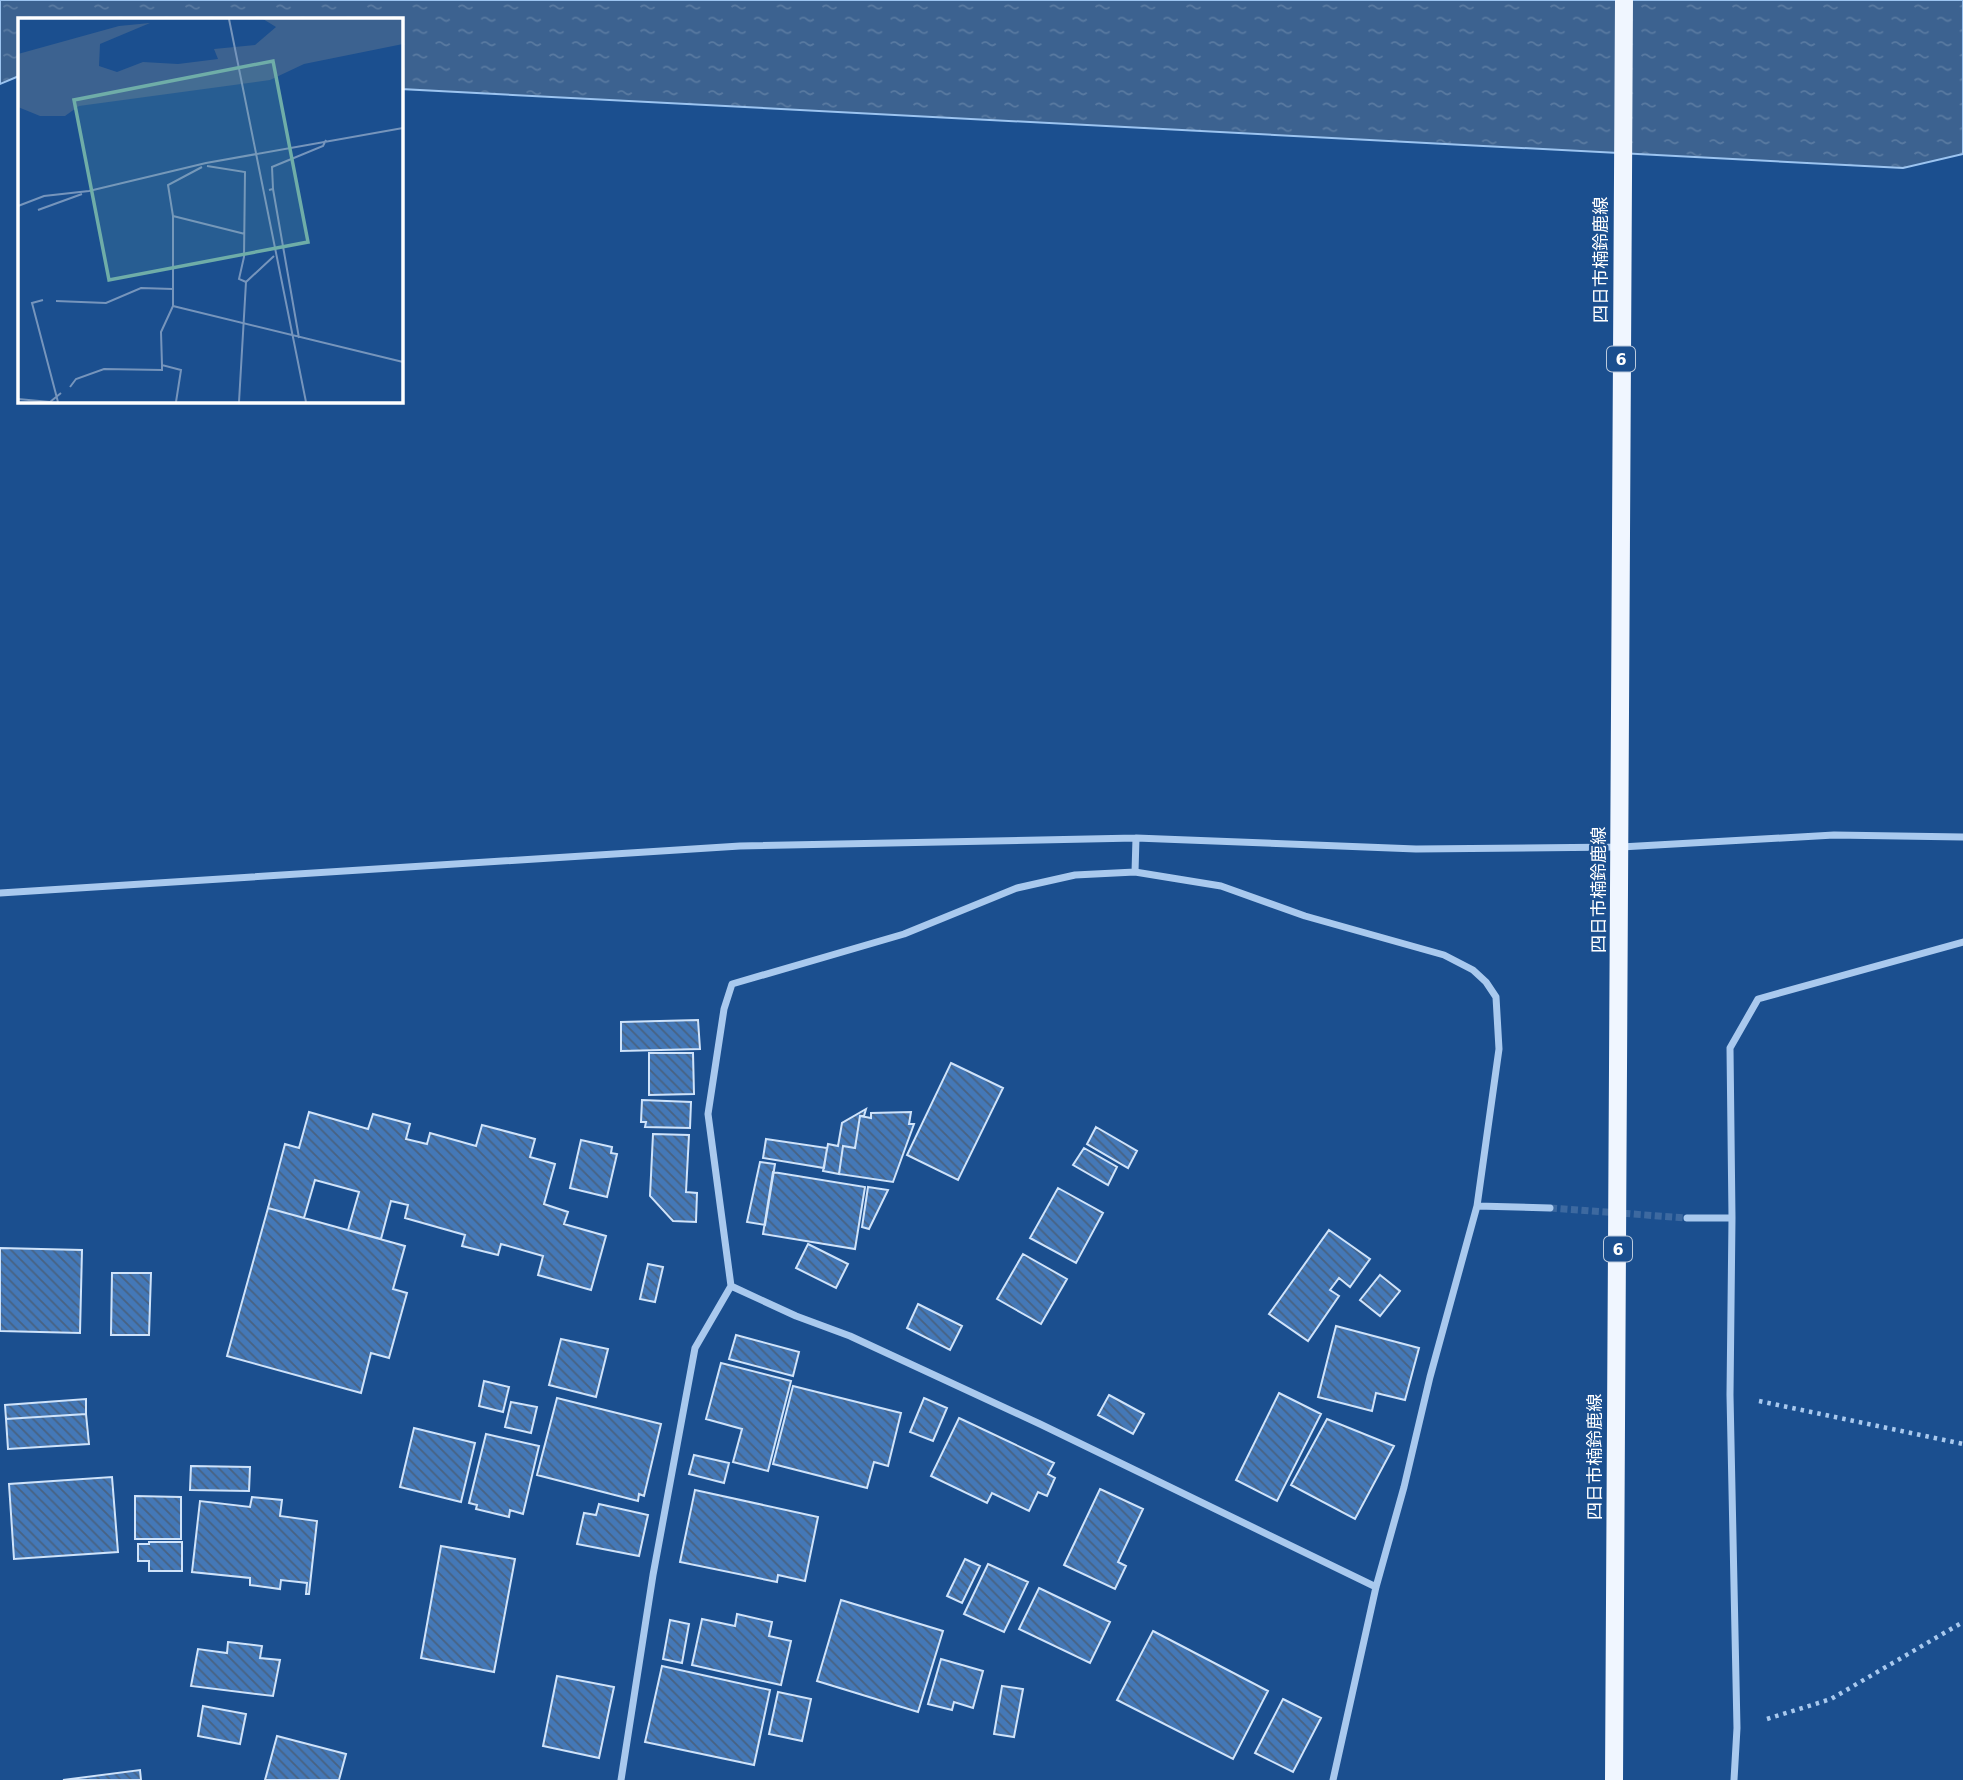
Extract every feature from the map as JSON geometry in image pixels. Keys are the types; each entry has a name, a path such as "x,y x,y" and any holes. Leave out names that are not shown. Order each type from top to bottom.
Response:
{"main road":[{"name":"四日市楠鈴鹿線","path":"1614,1780 1624,0"}],"street":[{"path":"0,893 740,846 1136,838 1416,849 1620,847 1834,835 1963,838"},
{"path":"1135,872 1136,838"},
{"path":"621,1780 653,1575 695,1348 731,1286 708,1114 724,1009 732,984 904,934 1017,888 1075,875 1135,872 1221,886 1305,916 1444,955 1473,970 1496,997 1499,1049 1477,1206 1376,1587 1333,1780"},
{"path":"1734,1780 1737,1728 1730,1395 1730,1048 1758,999 1963,942"},
{"path":"1477,1206 1550,1208"},
{"path":"1687,1218 1732,1218"},
{"path":"731,1286 796,1316 850,1336 1040,1424 1376,1587"}],"path":[{"path":"1730,1395 1963,1444"},
{"path":"1737,1728 1831,1699 1963,1622"}],"water":[{"path":"0,0 1963,0 1963,154 1903,168 402,89 402,18 18,18 18,76 0,84"}],"building":[{"path":"698,1020 700,1049 621,1051 621,1022"},
{"path":"649,1053 693,1053 694,1094 649,1095"},
{"path":"951,1063 1003,1088 958,1180 907,1155"},
{"path":"642,1100 691,1102 690,1128 645,1127 646,1122 641,1122"},
{"path":"866,1109 864,1116 860,1116 855,1148 843,1146 839,1174 823,1171 828,1144 838,1146 842,1123"},
{"path":"309,1112 368,1129 373,1114 410,1124 406,1139 427,1144 430,1133 476,1146 482,1125 535,1139 530,1157 555,1164 544,1204 568,1212 564,1224 606,1236 591,1290 538,1275 543,1256 501,1244 498,1255 462,1246 465,1235 405,1218 408,1205 391,1201 381,1239 348,1230 359,1192 315,1180 304,1218 268,1208 285,1144 299,1148"},
{"path":"911,1112 909,1124 914,1124 893,1182 839,1174 843,1146 855,1148 860,1116 871,1118 871,1113"},
{"path":"1096,1127 1137,1151 1128,1168 1087,1144"},
{"path":"653,1134 689,1135 686,1192 697,1193 696,1222 673,1221 650,1196"},
{"path":"766,1139 827,1148 824,1168 763,1158"},
{"path":"581,1140 612,1147 611,1153 617,1154 607,1197 570,1188"},
{"path":"1084,1148 1117,1167 1108,1185 1073,1165"},
{"path":"760,1162 775,1164 765,1225 747,1222"},
{"path":"773,1172 865,1187 855,1249 763,1234"},
{"path":"868,1187 888,1190 869,1229 862,1227"},
{"path":"1058,1188 1103,1213 1076,1263 1030,1238"},
{"path":"268,1208 405,1246 393,1289 407,1293 389,1358 371,1353 361,1393 227,1356"},
{"path":"1329,1230 1370,1259 1350,1287 1339,1278 1330,1290 1339,1296 1308,1341 1269,1314"},
{"path":"808,1244 848,1264 836,1288 796,1268"},
{"path":"0,1248 82,1250 80,1333 0,1331"},
{"path":"1023,1254 1067,1279 1041,1324 997,1299"},
{"path":"648,1264 663,1267 655,1302 640,1299"},
{"path":"112,1273 151,1273 149,1335 111,1335"},
{"path":"1380,1275 1400,1291 1380,1316 1360,1300"},
{"path":"918,1304 962,1326 950,1350 907,1328"},
{"path":"1336,1326 1419,1348 1405,1400 1376,1393 1372,1411 1318,1397"},
{"path":"736,1335 799,1352 793,1376 729,1359"},
{"path":"561,1339 608,1349 596,1397 549,1385"},
{"path":"721,1363 791,1381 768,1471 733,1462 742,1429 706,1419"},
{"path":"484,1381 509,1387 503,1412 479,1406"},
{"path":"793,1386 901,1413 888,1466 874,1462 867,1488 773,1464"},
{"path":"1279,1393 1321,1414 1277,1501 1236,1480"},
{"path":"1109,1395 1144,1414 1133,1434 1098,1415"},
{"path":"557,1398 661,1424 644,1496 639,1494 638,1501 537,1475"},
{"path":"924,1398 947,1408 933,1441 910,1432"},
{"path":"86,1399 86,1414 6,1419 5,1405"},
{"path":"511,1402 537,1407 531,1433 505,1427"},
{"path":"86,1414 89,1444 8,1449 6,1419"},
{"path":"959,1418 1054,1463 1048,1474 1055,1478 1047,1496 1038,1492 1029,1511 992,1493 987,1503 931,1476"},
{"path":"1327,1419 1394,1446 1355,1519 1291,1485"},
{"path":"414,1428 475,1443 461,1502 400,1487"},
{"path":"486,1434 539,1446 523,1514 510,1510 509,1517 476,1509 477,1505 469,1503"},
{"path":"694,1455 729,1463 724,1483 689,1474"},
{"path":"191,1466 250,1467 249,1491 190,1490"},
{"path":"112,1477 118,1552 14,1559 9,1484"},
{"path":"1100,1489 1143,1509 1118,1562 1126,1566 1115,1589 1064,1565"},
{"path":"695,1490 818,1517 805,1581 778,1575 777,1582 680,1562"},
{"path":"135,1496 181,1497 181,1539 135,1539"},
{"path":"252,1497 282,1500 280,1516 317,1521 309,1594 306,1594 307,1583 281,1580 280,1589 250,1585 250,1578 192,1572 200,1501 250,1507"},
{"path":"599,1504 648,1515 639,1556 577,1544 584,1513 596,1515"},
{"path":"182,1542 182,1571 149,1571 149,1561 138,1561 138,1544"},
{"path":"441,1546 515,1559 494,1672 421,1658"},
{"path":"965,1559 980,1566 962,1603 947,1596"},
{"path":"988,1564 1028,1582 1004,1632 964,1614"},
{"path":"1039,1588 1110,1622 1090,1663 1019,1629"},
{"path":"841,1600 943,1631 918,1712 817,1681"},
{"path":"737,1614 772,1622 769,1636 791,1641 781,1685 692,1665 702,1619 735,1626"},
{"path":"670,1620 689,1624 682,1663 663,1659"},
{"path":"1153,1631 1268,1691 1233,1759 1117,1700"},
{"path":"228,1642 262,1646 260,1658 280,1660 273,1696 191,1686 198,1649 227,1653"},
{"path":"941,1659 983,1671 973,1708 954,1702 952,1710 928,1704"},
{"path":"662,1666 770,1690 754,1765 645,1742"},
{"path":"557,1676 614,1687 599,1758 543,1746"},
{"path":"1002,1686 1023,1689 1014,1737 994,1734"},
{"path":"778,1692 811,1699 802,1741 769,1734"},
{"path":"1283,1699 1321,1718 1293,1772 1255,1753"},
{"path":"203,1706 246,1714 240,1744 198,1736"},
{"path":"277,1736 346,1754 339,1780 265,1780"},
{"path":"140,1770 141,1780 63,1780"}],"tunnel":[{"path":"1550,1208 1687,1218"}]}
